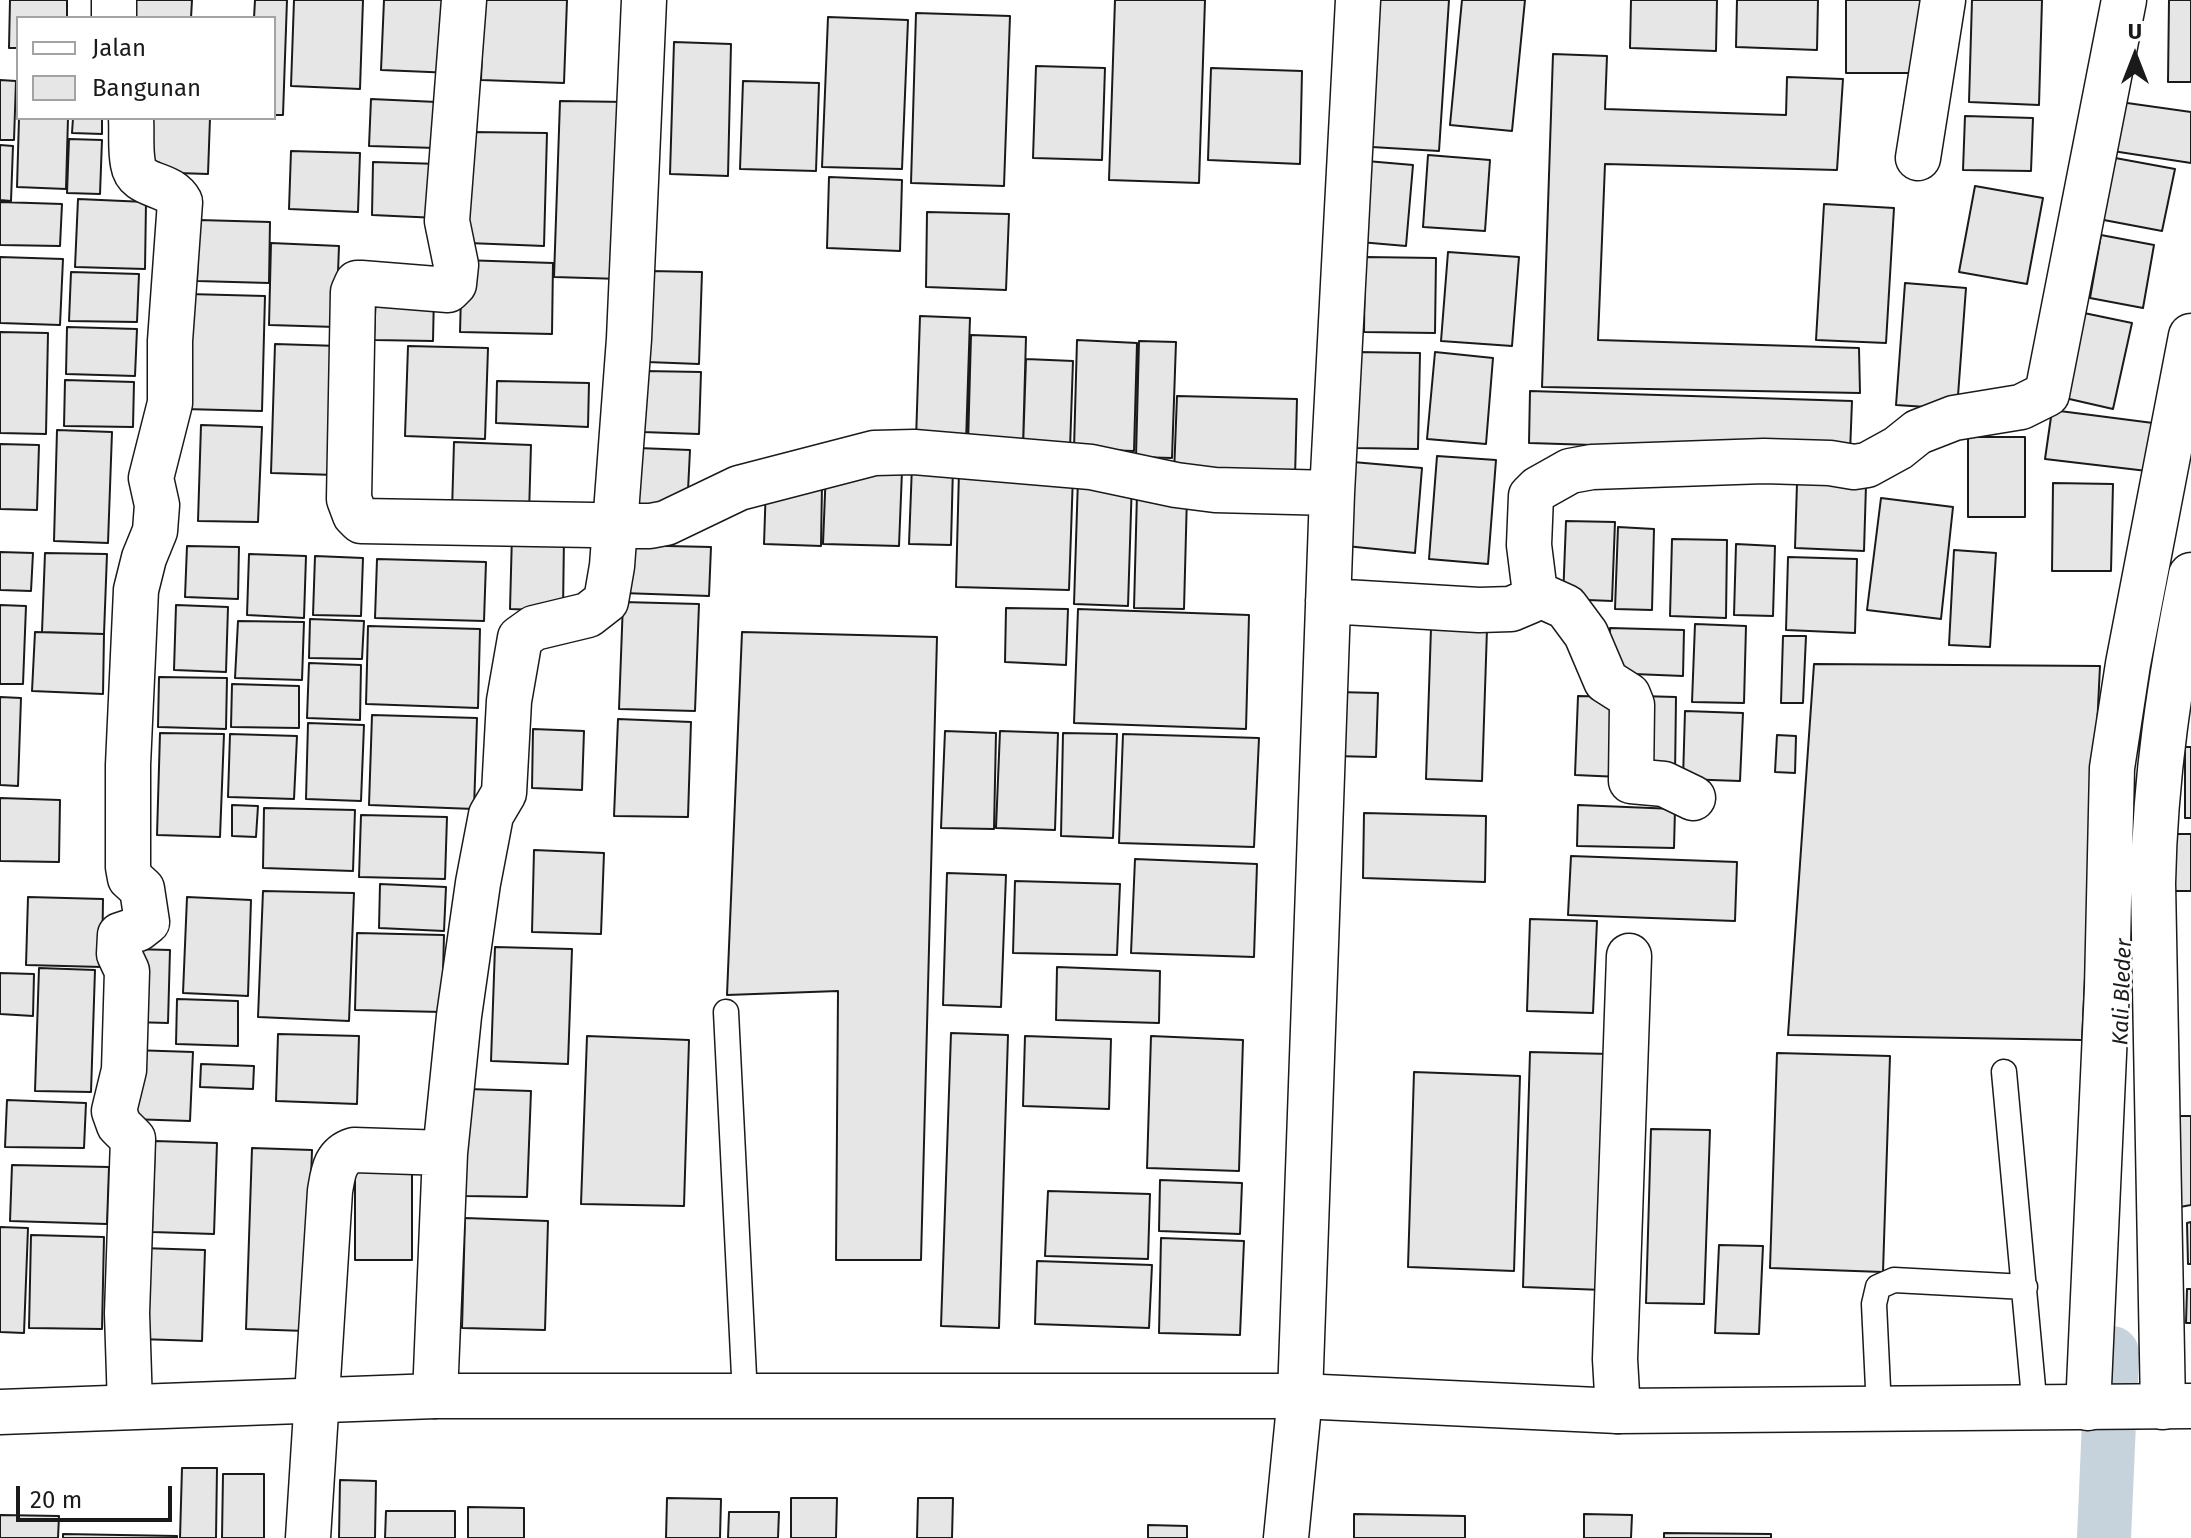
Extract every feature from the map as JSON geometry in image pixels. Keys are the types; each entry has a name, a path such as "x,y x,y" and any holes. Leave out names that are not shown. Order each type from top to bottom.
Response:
{"street":[{"path":"464,0 447,221 456,265 454,284 448,290 357,283 353,292 349,499 361,521 650,526 666,523 739,488 874,453 914,452 1091,467 1215,490 1332,493"},
{"path":"435,1396 445,1153 459,1016 491,815 504,793 509,701 520,638 534,628 588,615 606,601 616,524 629,339 644,0"},
{"path":"1286,1538 1300,1396 1332,493 1358,0"},
{"path":"1918,158 1943,0"},
{"path":"1328,601 1511,609 1530,601 1535,593 1529,545 1531,496 1570,471 1592,467 1764,461 1854,467 1867,465 1898,448 1918,432 1954,418 2021,407 2047,394 2124,0"},
{"path":"130,1406 127,1313 133,1139 119,1125 114,1111 124,1070 127,971 119,954 119,946 120,935 138,929 147,922 142,889 130,878 128,867 132,662 136,590 155,531 157,505 151,478 170,403 170,341 180,202 168,188 151,184 138,176 133,165 131,120"},
{"path":"2094,1407 2112,768 2128,664 2191,336"},
{"path":"0,1412 315,1398 435,1396 1300,1396 1618,1411 2171,1407 2153,883 2155,808 2172,667 2191,575"},
{"path":"1535,593 1566,607 1586,634 1606,681 1628,695 1632,705 1631,781 1664,784 1693,798"},
{"path":"1618,1411 1615,1359 1629,956"},
{"path":"308,1538 330,1191 336,1163 344,1153 354,1150 445,1153"}],"lane":[{"path":"726,1012 745,1396"},
{"path":"2004,1072 2035,1409"},
{"path":"1879,1409 1874,1304 1878,1287 1894,1280 2025,1287"}],"building":[{"path":"10,0 67,0 67,16 16,16 16,48 9,48"},
{"path":"126,0 192,0 191,16 125,16"},
{"path":"255,0 287,0 283,115 276,115 276,16 254,16"},
{"path":"294,0 363,0 360,89 291,86"},
{"path":"384,0 455,0 453,73 381,70"},
{"path":"484,0 567,0 564,83 481,80"},
{"path":"1115,0 1205,0 1199,183 1109,180"},
{"path":"1364,0 1449,0 1439,151 1355,146"},
{"path":"1462,0 1525,0 1512,131 1450,125"},
{"path":"1631,0 1717,0 1716,51 1630,48"},
{"path":"1737,0 1818,0 1817,50 1736,47"},
{"path":"1846,0 1922,0 1922,73 1846,73"},
{"path":"1972,0 2042,0 2039,105 1969,102"},
{"path":"2169,0 2191,0 2191,82 2168,82"},
{"path":"916,13 1010,16 1004,186 911,183"},
{"path":"828,17 908,20 902,169 822,167"},
{"path":"674,42 731,44 728,176 670,174"},
{"path":"1553,54 1607,56 1605,109 1786,115 1787,77 1843,79 1837,170 1605,164 1598,340 1859,348 1860,393 1542,387"},
{"path":"1036,66 1105,68 1102,160 1033,158"},
{"path":"1211,68 1302,71 1300,164 1208,160"},
{"path":"0,80 16,81 14,140 0,140"},
{"path":"743,81 819,83 816,171 740,169"},
{"path":"371,99 437,102 436,148 369,146"},
{"path":"560,101 627,102 621,279 554,277"},
{"path":"2113,101 2191,112 2191,163 2106,150"},
{"path":"1965,116 2033,118 2031,171 1963,170"},
{"path":"19,120 68,120 66,189 17,187"},
{"path":"73,120 102,120 102,134 72,133"},
{"path":"147,120 210,120 208,174 146,172"},
{"path":"472,132 547,133 544,246 468,243"},
{"path":"69,139 102,140 100,194 67,193"},
{"path":"0,145 13,146 11,201 0,200"},
{"path":"291,151 360,153 358,212 289,209"},
{"path":"1428,155 1490,160 1485,231 1423,227"},
{"path":"2099,155 2175,169 2162,231 2088,217"},
{"path":"1355,160 1413,165 1406,246 1348,241"},
{"path":"373,162 440,164 438,218 372,215"},
{"path":"829,177 902,180 900,251 827,248"},
{"path":"1975,186 2043,198 2027,284 1959,272"},
{"path":"78,199 146,202 145,269 75,267"},
{"path":"0,202 62,204 60,246 0,245"},
{"path":"1824,204 1894,208 1886,343 1816,340"},
{"path":"927,212 1009,214 1006,290 926,287"},
{"path":"199,220 270,222 269,283 197,281"},
{"path":"2101,235 2154,245 2143,308 2090,298"},
{"path":"271,243 339,246 336,327 269,325"},
{"path":"1448,252 1519,257 1512,346 1441,341"},
{"path":"0,257 63,259 60,325 0,323"},
{"path":"1365,257 1436,258 1435,333 1364,332"},
{"path":"462,260 553,263 552,334 460,332"},
{"path":"650,271 702,272 699,364 647,362"},
{"path":"71,272 139,274 137,322 69,321"},
{"path":"1905,283 1966,288 1957,409 1896,405"},
{"path":"376,291 434,293 433,341 374,340"},
{"path":"188,294 265,296 262,411 184,409"},
{"path":"2084,313 2132,323 2113,409 2065,398"},
{"path":"920,316 970,318 966,442 916,440"},
{"path":"67,327 137,329 135,376 66,374"},
{"path":"0,332 48,333 46,434 0,433"},
{"path":"971,335 1026,337 1023,446 968,445"},
{"path":"1077,340 1137,343 1134,451 1074,449"},
{"path":"1139,341 1176,342 1172,458 1136,457"},
{"path":"275,344 339,346 335,475 271,473"},
{"path":"408,346 488,348 485,439 405,436"},
{"path":"1356,352 1420,353 1418,449 1354,448"},
{"path":"1435,352 1493,358 1486,444 1427,439"},
{"path":"1026,359 1073,361 1070,449 1023,448"},
{"path":"644,371 701,372 699,434 642,432"},
{"path":"65,380 134,382 133,427 64,426"},
{"path":"497,381 589,383 588,427 496,423"},
{"path":"1530,391 1852,401 1850,453 1529,443"},
{"path":"1177,396 1297,399 1295,478 1174,474"},
{"path":"2052,410 2153,423 2147,471 2045,459"},
{"path":"201,425 262,427 258,522 198,521"},
{"path":"57,430 112,432 108,543 54,541"},
{"path":"1968,437 2025,437 2025,517 1968,517"},
{"path":"454,442 531,445 529,514 452,511"},
{"path":"0,444 39,445 37,510 0,509"},
{"path":"638,448 690,450 687,511 637,509"},
{"path":"1437,456 1496,460 1488,564 1429,559"},
{"path":"1353,462 1422,468 1415,553 1346,546"},
{"path":"912,465 953,466 951,545 909,544"},
{"path":"826,469 902,471 899,546 823,544"},
{"path":"959,471 1073,475 1069,590 956,587"},
{"path":"1078,478 1132,480 1128,606 1074,604"},
{"path":"1797,483 1866,485 1864,551 1795,548"},
{"path":"2053,483 2113,484 2111,571 2052,571"},
{"path":"766,484 822,485 821,546 764,544"},
{"path":"1137,493 1187,495 1184,609 1134,608"},
{"path":"1881,498 1953,507 1941,619 1867,610"},
{"path":"1566,521 1615,522 1612,601 1563,599"},
{"path":"1618,527 1654,529 1652,610 1615,609"},
{"path":"512,534 564,536 563,611 510,609"},
{"path":"1672,539 1727,540 1726,618 1670,616"},
{"path":"1736,544 1775,546 1773,616 1734,615"},
{"path":"624,545 711,547 709,596 622,593"},
{"path":"187,546 239,547 238,599 185,597"},
{"path":"1954,550 1996,553 1990,647 1949,645"},
{"path":"0,552 33,553 31,591 0,590"},
{"path":"45,553 107,554 104,634 42,632"},
{"path":"249,554 306,556 304,618 247,615"},
{"path":"315,556 363,558 361,616 313,615"},
{"path":"1788,557 1857,559 1855,633 1786,630"},
{"path":"377,559 486,562 484,621 375,618"},
{"path":"623,602 699,604 695,711 619,709"},
{"path":"0,605 26,606 23,684 0,684"},
{"path":"176,605 228,607 226,672 174,670"},
{"path":"1006,608 1068,609 1066,665 1005,662"},
{"path":"1078,609 1249,615 1246,729 1074,723"},
{"path":"310,619 364,621 362,659 309,658"},
{"path":"238,621 304,622 302,680 235,678"},
{"path":"1695,624 1746,626 1744,703 1692,702"},
{"path":"368,626 480,629 478,708 366,704"},
{"path":"1431,628 1487,629 1482,781 1426,779"},
{"path":"1610,628 1684,630 1683,676 1609,673"},
{"path":"35,632 104,634 103,694 32,691"},
{"path":"742,632 937,637 921,1260 836,1260 838,991 727,995"},
{"path":"1783,636 1806,636 1803,703 1781,703"},
{"path":"309,663 361,665 360,720 307,718"},
{"path":"1814,664 2100,666 2082,1040 1788,1035"},
{"path":"159,677 227,678 226,729 158,727"},
{"path":"232,684 299,686 299,728 231,727"},
{"path":"1337,692 1378,693 1376,757 1334,756"},
{"path":"1578,696 1622,697 1620,777 1575,775"},
{"path":"1640,696 1676,697 1675,777 1637,775"},
{"path":"0,697 21,698 18,786 0,785"},
{"path":"1685,711 1743,713 1740,781 1683,779"},
{"path":"372,715 477,718 474,809 369,805"},
{"path":"618,719 691,722 688,817 614,816"},
{"path":"308,723 364,725 361,801 306,799"},
{"path":"533,729 584,731 582,790 532,788"},
{"path":"945,731 996,733 994,829 941,828"},
{"path":"1000,731 1058,733 1055,830 996,828"},
{"path":"160,733 224,734 220,837 157,835"},
{"path":"1063,733 1117,734 1113,838 1061,836"},
{"path":"230,734 297,736 294,799 228,797"},
{"path":"1123,734 1259,738 1254,847 1119,843"},
{"path":"1777,735 1796,736 1795,773 1775,772"},
{"path":"2185,747 2191,747 2191,818 2185,818"},
{"path":"0,798 60,800 59,862 0,861"},
{"path":"232,805 258,806 256,837 232,836"},
{"path":"1578,805 1675,809 1674,848 1577,846"},
{"path":"264,808 355,810 353,871 263,868"},
{"path":"1364,813 1486,816 1485,882 1363,878"},
{"path":"361,815 447,817 445,879 359,877"},
{"path":"2162,834 2191,834 2191,891 2162,891"},
{"path":"534,850 604,853 601,934 532,932"},
{"path":"1571,856 1737,862 1735,921 1568,915"},
{"path":"1135,859 1257,864 1254,957 1131,953"},
{"path":"947,873 1006,875 1001,1007 943,1005"},
{"path":"1015,881 1120,884 1117,955 1013,953"},
{"path":"380,884 446,887 444,931 379,928"},
{"path":"263,891 354,893 349,1021 258,1017"},
{"path":"28,897 103,899 102,967 26,965"},
{"path":"187,897 251,900 248,996 183,993"},
{"path":"1530,919 1597,921 1593,1013 1527,1011"},
{"path":"357,933 444,935 442,1012 355,1010"},
{"path":"495,947 572,949 568,1064 491,1061"},
{"path":"133,949 170,950 168,1023 132,1022"},
{"path":"1057,967 1160,971 1159,1023 1056,1020"},
{"path":"39,968 95,970 91,1092 35,1091"},
{"path":"0,973 34,974 33,1016 0,1014"},
{"path":"177,999 238,1001 238,1046 176,1044"},
{"path":"951,1033 1008,1035 999,1328 941,1326"},
{"path":"278,1034 359,1036 357,1104 276,1101"},
{"path":"587,1036 689,1040 684,1206 581,1204"},
{"path":"1025,1036 1111,1039 1109,1109 1023,1106"},
{"path":"1151,1036 1243,1040 1239,1171 1147,1168"},
{"path":"132,1050 193,1052 190,1121 129,1119"},
{"path":"1530,1052 1610,1054 1603,1290 1523,1287"},
{"path":"1777,1053 1890,1056 1883,1272 1770,1268"},
{"path":"201,1064 254,1066 253,1089 200,1087"},
{"path":"1414,1072 1520,1076 1514,1271 1408,1267"},
{"path":"468,1089 531,1091 527,1197 465,1196"},
{"path":"7,1100 86,1103 84,1148 5,1147"},
{"path":"2176,1116 2191,1116 2191,1205 2180,1207"},
{"path":"1651,1129 1710,1130 1704,1304 1646,1303"},
{"path":"155,1141 217,1143 214,1234 152,1232"},
{"path":"252,1148 312,1150 306,1331 246,1329"},
{"path":"12,1165 109,1167 107,1224 10,1221"},
{"path":"355,1172 412,1172 412,1260 355,1260"},
{"path":"1160,1180 1242,1183 1240,1234 1159,1231"},
{"path":"1048,1191 1150,1194 1148,1259 1045,1256"},
{"path":"465,1218 548,1221 545,1330 462,1328"},
{"path":"2191,1222 2191,1264 2188,1264 2187,1223"},
{"path":"0,1227 28,1228 24,1333 0,1332"},
{"path":"31,1235 104,1237 102,1329 29,1328"},
{"path":"1161,1238 1244,1241 1240,1335 1159,1333"},
{"path":"1719,1245 1763,1246 1759,1334 1715,1333"},
{"path":"141,1248 205,1250 202,1341 138,1339"},
{"path":"1037,1261 1152,1265 1149,1328 1035,1324"},
{"path":"2187,1289 2191,1289 2191,1323 2186,1323"},
{"path":"182,1468 217,1468 216,1538 180,1538"},
{"path":"223,1474 264,1474 264,1538 222,1538"},
{"path":"340,1480 376,1481 375,1538 339,1538"},
{"path":"667,1498 721,1499 720,1538 666,1538"},
{"path":"791,1498 837,1498 836,1538 791,1538"},
{"path":"918,1498 953,1498 952,1538 917,1538"},
{"path":"468,1507 524,1508 524,1538 468,1538"},
{"path":"386,1511 455,1511 455,1538 385,1538"},
{"path":"729,1512 779,1512 778,1538 728,1538"},
{"path":"1354,1514 1465,1516 1465,1538 1354,1538"},
{"path":"1584,1514 1632,1515 1631,1538 1584,1538"},
{"path":"0,1515 59,1516 58,1538 0,1538"},
{"path":"1148,1525 1187,1526 1187,1538 1148,1538"},
{"path":"1664,1533 1771,1534 1771,1538 1664,1538"},
{"path":"63,1534 177,1536 177,1538 63,1538"}],"waterway":[{"name":"Kali Bleder","path":"2104,1538 2112,1353"}]}
